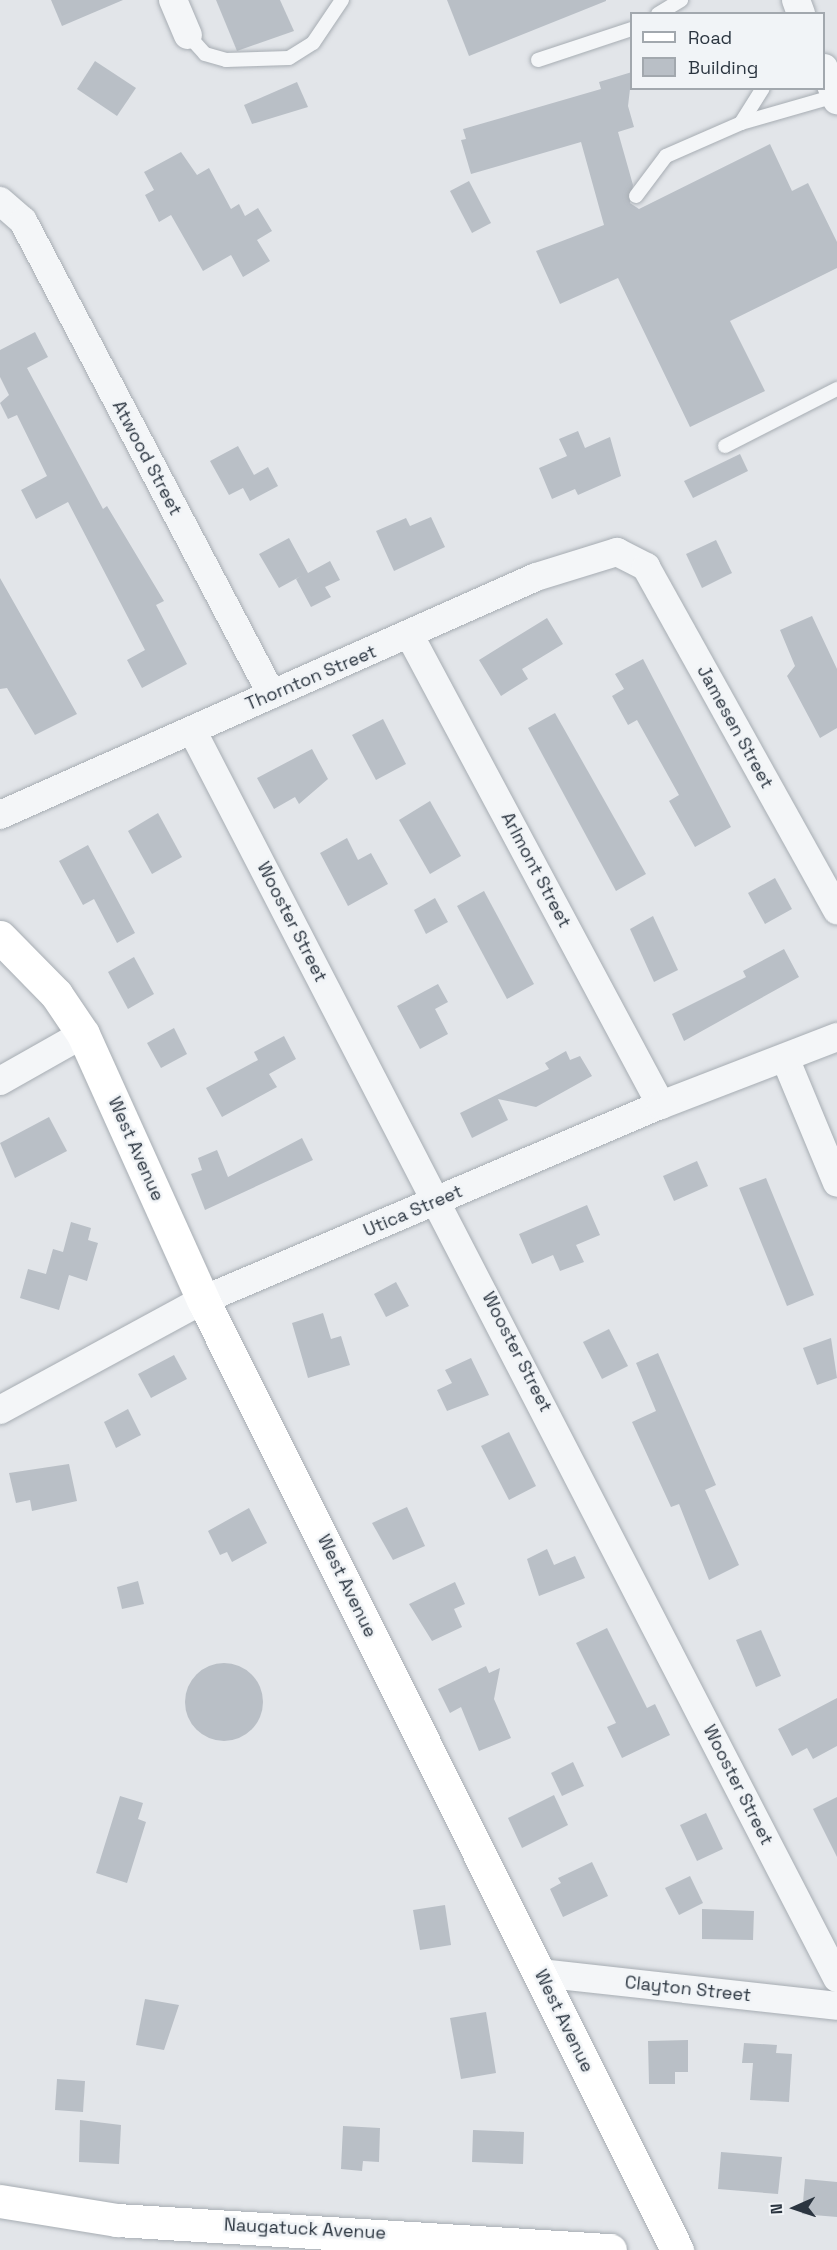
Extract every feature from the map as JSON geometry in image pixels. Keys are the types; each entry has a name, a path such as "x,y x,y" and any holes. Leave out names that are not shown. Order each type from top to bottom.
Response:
{"street":[{"path":"173,0 188,35"},
{"path":"825,71 836,99"},
{"name":"Atwood Street","path":"0,201 23,221 272,695"},
{"name":"Thornton Street","path":"3,808 410,636 536,577 589,557 625,553"},
{"name":"Jamesen Street","path":"625,553 646,567 837,910"},
{"name":"Arlmont Street","path":"410,636 661,1105"},
{"name":"Wooster Street","path":"192,729 439,1200 837,1978"},
{"name":"West Avenue","path":"0,937 42,978 83,1034 203,1300 677,2250"},
{"path":"0,1081 83,1034"},
{"name":"Utica Street","path":"0,1410 203,1300 661,1105 837,1037"},
{"path":"785,1058 837,1183"},
{"name":"Clayton Street","path":"540,1973 837,2006"},
{"name":"Naugatuck Avenue","path":"0,2201 117,2220 610,2250"}],"lane":[{"path":"188,35 199,50 226,60 289,58 313,43 342,0"},
{"path":"661,12 681,0"},
{"path":"538,60 630,30"},
{"path":"741,123 762,90"},
{"path":"636,196 666,156 741,123 836,99"},
{"path":"725,446 837,389"}],"building":[{"path":"51,0 123,0 62,26"},
{"path":"216,0 280,0 294,31 237,51"},
{"path":"447,0 606,0 606,1 469,56"},
{"path":"95,61 136,88 117,116 77,89"},
{"path":"630,73 628,106 634,127 618,132 633,185 630,203 639,209 770,144 792,191 808,183 837,242 837,268 730,321 765,391 690,427 618,278 560,304 536,251 604,225 581,142 471,174 461,140 466,139 463,129 601,89 599,82"},
{"path":"297,82 308,107 252,124 244,105"},
{"path":"181,152 197,175 209,168 231,209 239,204 245,216 258,208 272,231 257,240 270,261 243,277 231,255 203,271 171,215 159,222 145,195 154,190 144,172"},
{"path":"469,181 491,223 472,233 450,191"},
{"path":"35,332 48,357 27,368 103,509 107,506 164,601 156,605 187,664 142,688 127,660 145,650 68,502 36,519 21,490 47,476 17,415 8,419 0,403 9,395 0,377 0,350"},
{"path":"578,431 585,448 610,437 621,476 578,495 575,489 552,499 539,468 567,456 559,439"},
{"path":"238,446 254,475 268,467 278,486 250,501 243,488 229,495 210,461"},
{"path":"740,454 748,471 693,498 684,481"},
{"path":"431,517 445,547 394,571 376,531 406,518 410,526"},
{"path":"289,538 308,573 330,561 340,580 325,587 331,597 311,607 296,579 301,576 279,588 259,554"},
{"path":"716,540 732,573 702,588 686,554"},
{"path":"0,578 77,714 35,735 7,688 0,689"},
{"path":"812,616 837,669 837,728 820,738 787,676 795,666 780,630"},
{"path":"547,618 563,644 522,669 528,679 501,696 479,660"},
{"path":"643,659 731,827 695,847 669,801 679,795 637,720 628,725 612,696 624,689 615,674"},
{"path":"555,713 646,874 616,891 528,728"},
{"path":"383,719 406,764 376,780 352,735"},
{"path":"312,749 328,779 299,804 295,797 274,809 257,778"},
{"path":"430,801 461,856 430,874 399,820"},
{"path":"158,813 182,857 152,874 128,831"},
{"path":"347,838 358,860 371,853 388,884 348,906 320,853"},
{"path":"88,845 135,933 117,943 94,899 83,905 59,861"},
{"path":"775,878 792,909 765,924 748,893"},
{"path":"484,891 534,984 507,999 457,906"},
{"path":"435,898 448,922 426,934 414,910"},
{"path":"653,916 678,970 654,982 630,929"},
{"path":"784,949 799,977 684,1041 672,1014 746,977 743,971"},
{"path":"134,957 154,994 128,1009 108,972"},
{"path":"438,984 448,1002 435,1009 448,1034 420,1049 397,1006"},
{"path":"174,1028 187,1054 161,1068 147,1043"},
{"path":"284,1036 296,1059 269,1074 277,1087 222,1117 206,1088 258,1060 254,1052"},
{"path":"566,1051 570,1060 580,1056 592,1076 536,1107 498,1099 508,1120 472,1138 460,1113 549,1069 545,1063"},
{"path":"49,1117 67,1151 15,1178 0,1143"},
{"path":"302,1138 313,1160 205,1210 191,1174 202,1170 198,1158 217,1150 228,1177"},
{"path":"697,1161 708,1186 674,1201 663,1176"},
{"path":"766,1178 814,1295 787,1306 739,1188"},
{"path":"587,1205 600,1235 576,1245 584,1262 560,1271 553,1255 532,1264 519,1234"},
{"path":"71,1222 91,1228 88,1240 98,1243 87,1281 69,1275 59,1310 20,1298 28,1269 46,1274 53,1249 63,1252"},
{"path":"396,1282 409,1306 386,1317 374,1294"},
{"path":"323,1313 331,1339 341,1336 350,1365 308,1378 292,1323"},
{"path":"609,1329 628,1366 602,1379 583,1342"},
{"path":"831,1338 837,1378 817,1385 803,1348"},
{"path":"658,1353 716,1485 705,1490 739,1565 709,1580 679,1504 671,1507 632,1422 656,1411 636,1363"},
{"path":"174,1355 187,1379 151,1398 138,1374"},
{"path":"471,1358 489,1395 447,1411 437,1390 452,1383 445,1370"},
{"path":"128,1409 141,1435 116,1448 104,1422"},
{"path":"509,1432 536,1486 509,1500 481,1446"},
{"path":"69,1464 77,1501 32,1511 30,1500 16,1503 9,1473"},
{"path":"407,1507 425,1546 393,1560 372,1523"},
{"path":"249,1508 267,1543 232,1562 227,1552 220,1555 208,1531"},
{"path":"547,1549 554,1565 575,1556 585,1578 539,1596 527,1559"},
{"path":"138,1581 144,1604 122,1609 117,1587"},
{"path":"455,1582 465,1604 454,1609 462,1627 432,1641 409,1604"},
{"path":"607,1628 647,1708 655,1704 670,1735 622,1758 607,1727 616,1723 576,1643"},
{"path":"761,1630 781,1676 756,1687 736,1640"},
{"path":"224,1663 239,1666 256,1680 263,1702 260,1717 246,1734 224,1741 209,1738 192,1724 185,1702 188,1687 202,1670"},
{"path":"486,1666 489,1673 500,1668 494,1699 511,1738 479,1751 461,1707 450,1713 438,1689"},
{"path":"837,1698 837,1746 813,1759 807,1748 792,1756 778,1729"},
{"path":"573,1762 584,1786 562,1796 551,1773"},
{"path":"554,1795 568,1825 522,1848 508,1818"},
{"path":"120,1796 143,1803 138,1819 146,1822 127,1883 96,1873"},
{"path":"837,1797 837,1857 813,1809"},
{"path":"706,1813 723,1849 697,1861 680,1825"},
{"path":"592,1862 608,1896 563,1917 550,1889 561,1883 558,1878"},
{"path":"690,1876 703,1903 679,1915 665,1888"},
{"path":"445,1905 451,1945 420,1950 413,1910"},
{"path":"702,1909 754,1911 753,1940 702,1939"},
{"path":"145,1999 179,2005 164,2050 136,2045"},
{"path":"486,2012 496,2073 461,2079 450,2018"},
{"path":"688,2040 688,2072 675,2072 675,2084 649,2084 648,2041"},
{"path":"744,2043 777,2045 776,2053 792,2054 789,2102 750,2100 753,2063 742,2063"},
{"path":"57,2079 85,2081 83,2112 55,2110"},
{"path":"80,2120 121,2125 119,2164 79,2162"},
{"path":"343,2126 380,2128 379,2162 363,2161 362,2171 341,2169"},
{"path":"473,2130 524,2132 523,2164 472,2162"},
{"path":"721,2152 782,2157 778,2194 718,2189"},
{"path":"805,2179 837,2182 837,2217 802,2214"}]}
